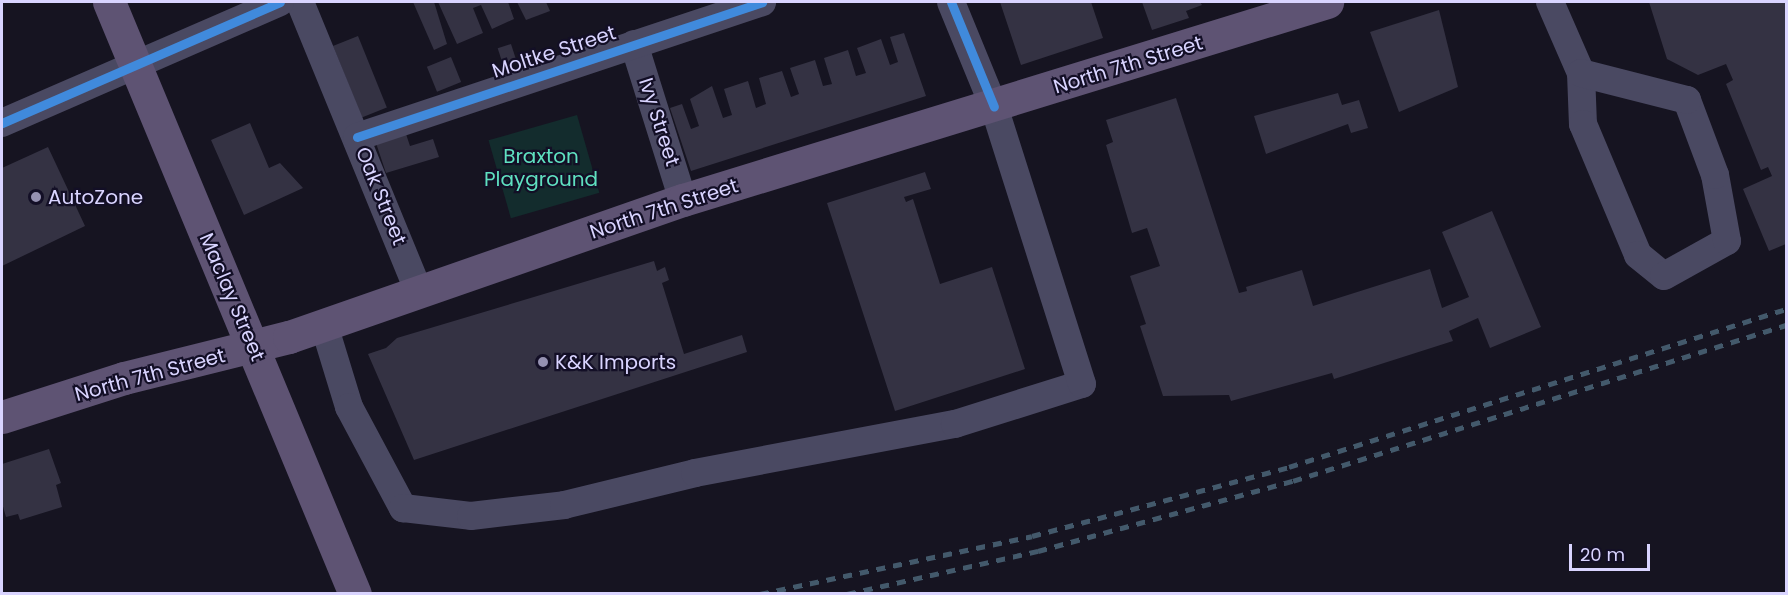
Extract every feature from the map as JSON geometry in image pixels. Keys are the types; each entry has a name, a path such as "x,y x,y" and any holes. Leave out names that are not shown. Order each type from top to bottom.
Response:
{"main road":[{"name":"Maclay Street","path":"109,2 355,594"},
{"name":"North 7th Street","path":"2,417 124,378 254,348 683,200 994,107 1326,2"}],"street":[{"path":"2,123 135,62 280,2"},
{"name":"Oak Street","path":"300,2 419,292"},
{"name":"Moltke Street","path":"357,137 762,2"},
{"path":"324,325 349,407 403,508 471,516 564,505 695,473 955,424 1082,384 994,107 951,2"},
{"path":"1550,2 1581,73 1583,124 1638,255 1664,276 1726,241 1715,175 1687,100 1581,73"},
{"name":"Ivy Street","path":"634,44 683,200"}],"green space":[{"name":"Braxton Playground","path":"577,115 599,193 511,218 489,140"}],"building":[{"path":"413,2 434,2 447,44 434,50"},
{"path":"438,2 508,2 514,19 492,29 481,5 473,8 483,33 457,44"},
{"path":"517,2 546,2 550,11 526,20"},
{"path":"1000,2 1091,2 1103,38 1021,65"},
{"path":"1142,2 1200,2 1202,5 1186,11 1189,18 1152,30"},
{"path":"1649,2 1786,2 1786,244 1769,251 1743,189 1772,176 1768,167 1761,170 1726,84 1733,80 1726,64 1698,75 1667,59"},
{"path":"1439,10 1458,87 1399,112 1370,32"},
{"path":"904,33 926,96 691,171 670,108 682,104 691,129 699,126 690,99 712,86 723,118 732,115 724,89 748,81 756,108 766,104 759,78 782,71 791,97 799,94 790,68 815,60 823,86 832,84 824,58 848,50 856,76 866,73 857,48 881,39 890,65 898,62 890,37"},
{"path":"358,36 387,107 362,118 333,46"},
{"path":"511,44 517,63 504,67 498,48"},
{"path":"451,57 461,82 437,92 427,67"},
{"path":"1338,93 1342,105 1359,100 1368,128 1351,133 1348,124 1266,154 1254,116"},
{"path":"1176,98 1239,293 1247,291 1246,287 1302,270 1313,306 1430,269 1442,308 1469,297 1442,232 1492,211 1541,327 1490,348 1478,318 1449,331 1453,341 1334,379 1332,373 1231,401 1229,395 1163,396 1140,326 1146,324 1130,276 1160,266 1147,228 1132,233 1106,145 1113,142 1106,120"},
{"path":"250,123 269,168 280,163 303,188 244,215 211,140"},
{"path":"403,125 410,146 433,139 439,157 386,173 373,134"},
{"name":"AutoZone","path":"48,147 85,226 2,266 2,168"},
{"path":"925,172 931,189 904,197 906,202 913,199 940,284 992,267 1025,369 895,411 827,203"},
{"name":"K&K Imports","path":"654,261 657,271 665,267 669,280 662,283 684,354 742,335 747,352 414,460 368,354 386,348 397,338"},
{"path":"49,449 61,483 56,485 62,507 20,520 18,514 6,517 2,503 2,464"}],"railway":[{"path":"760,594 1032,536 1289,467 1786,309"},
{"path":"847,594 1038,551 1293,481 1786,325"}],"cycle path":[{"path":"2,123 280,2"},
{"path":"357,137 762,2"},
{"path":"951,2 994,107"}],"place":[{"name":"AutoZone","path":"36,197"},
{"name":"K&K Imports","path":"543,362"}]}
